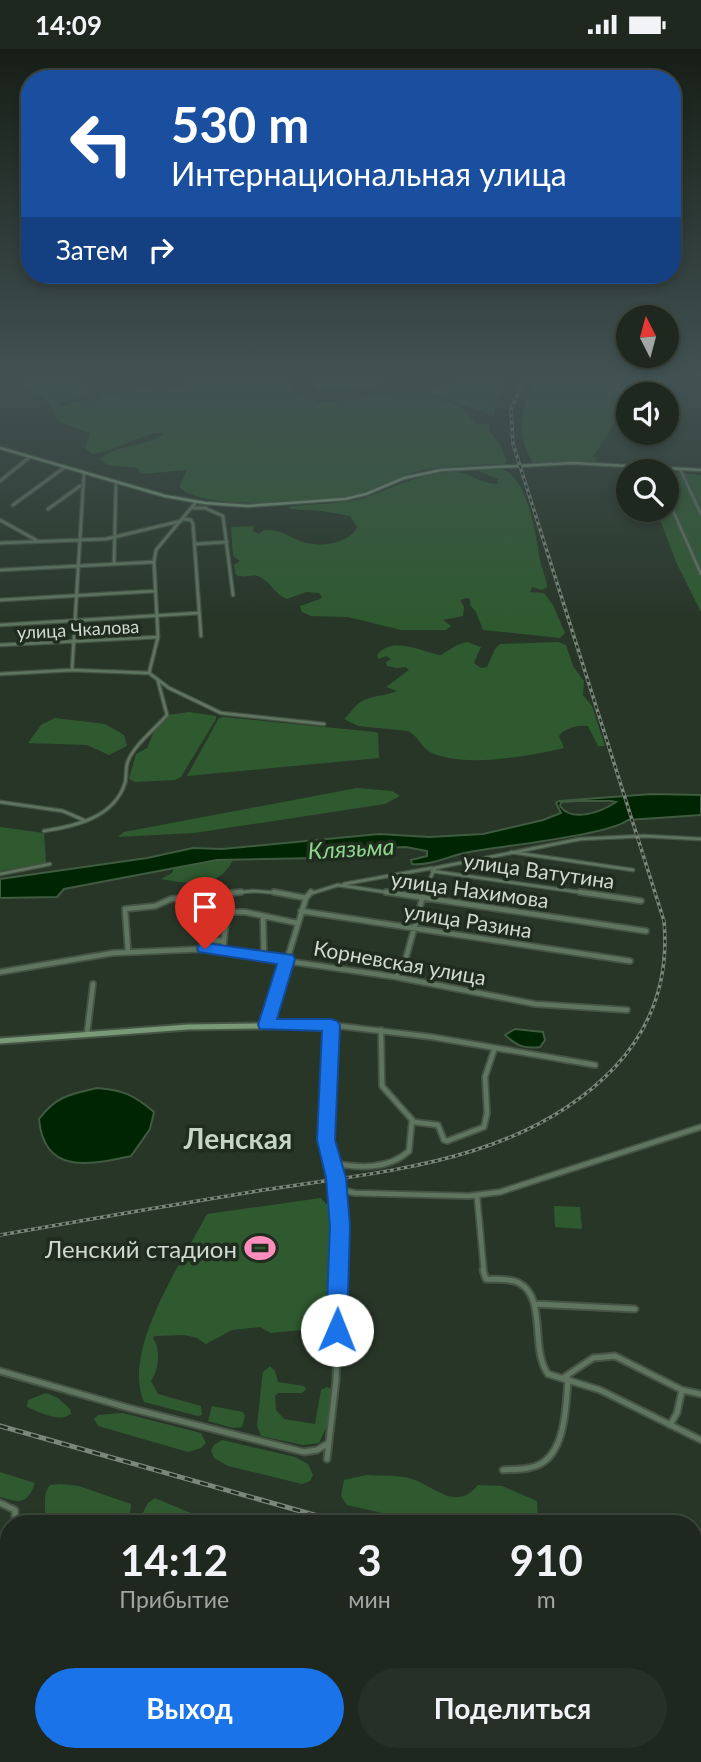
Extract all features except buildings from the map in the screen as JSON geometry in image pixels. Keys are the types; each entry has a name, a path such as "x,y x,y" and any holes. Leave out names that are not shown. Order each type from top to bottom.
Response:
{"street":[{"path":"0,481 29,458"},
{"path":"33,458 196,502 248,506 333,501 366,494 416,474 459,468 565,464 616,466"},
{"path":"13,505 65,467"},
{"path":"701,470 680,468 701,515"},
{"path":"72,670 81,484 84,473"},
{"path":"114,564 116,482"},
{"path":"48,509 81,484"},
{"path":"149,673 152,671 158,637 154,562 156,550 196,502"},
{"path":"191,508 205,508 223,516 233,595"},
{"path":"0,543 113,537 183,519 193,522 201,636"},
{"path":"0,520 33,540 42,541"},
{"path":"678,522 701,574"},
{"path":"195,544 228,542"},
{"path":"0,570 154,562"},
{"path":"0,600 155,591"},
{"path":"0,625 199,613"},
{"name":"улица Чкалова","path":"0,645 158,637"},
{"path":"0,674 72,670 149,673 158,681 221,713 324,724"},
{"path":"44,831 86,822 103,814 114,803 125,782 129,759 167,715 158,681"},
{"path":"0,802 63,811 86,822"},
{"path":"338,885 433,870 509,851 580,839 644,836 701,839"},
{"path":"509,851 633,870"},
{"path":"0,874 50,864"},
{"path":"396,977 406,958 422,897 433,870"},
{"name":"улица Ватутина","path":"433,870 642,901"},
{"name":"улица Нахимова","path":"306,898 311,892 338,885 646,931"},
{"path":"128,951 125,909 155,907 171,899 253,891 288,893 306,898 267,1025"},
{"path":"223,941 202,939 205,918 224,916 227,912 234,911 298,922"},
{"name":"улица Разина","path":"301,911 630,961"},
{"path":"223,950 224,916"},
{"path":"263,916 264,956"},
{"path":"205,949 207,941"},
{"name":"Корневская улица","path":"0,972 128,951 223,950 396,977 535,1004 627,1010"},
{"path":"87,1034 93,984"},
{"path":"327,1459 336,1380 340,1226 337,1189 326,1140 331,1025"},
{"path":"0,1041 188,1027 331,1025 381,1030 594,1065"},
{"path":"381,1030 382,1086 412,1120 438,1125 444,1140 447,1141 484,1127 487,1112 485,1077 494,1049"},
{"path":"332,1163 354,1167 398,1159 409,1151 412,1120"},
{"path":"337,1189 355,1193 477,1196 500,1192 701,1127"},
{"path":"477,1196 482,1270 486,1279 517,1282 524,1286 535,1304 536,1338 543,1370 550,1376 566,1378 622,1398 701,1440"},
{"path":"535,1304 635,1309"},
{"path":"503,1469 529,1468 550,1457 556,1446 565,1408 566,1378 592,1357 615,1356 682,1390 701,1394"},
{"path":"0,1371 129,1408 304,1451 317,1450 329,1442"},
{"path":"670,1425 677,1413 682,1390"},
{"path":"0,1503 15,1510 15,1515"}],"shaded area":[{"path":"506,458 507,461 504,464 423,470 358,494 342,497 293,502 237,503 192,495 179,487 187,470 141,474 138,468 107,465 100,459"},
{"path":"530,458 597,458 596,462 533,463"},
{"path":"500,468 510,473 518,483 529,508 547,587 542,590 532,587 530,592 544,593 553,605 565,633 560,638 483,630 470,605 470,599 466,598 460,600 464,607 463,616 443,620 451,626 446,630 401,630 348,617 311,616 302,612 300,606 320,599 322,597 319,593 306,592 287,599 260,577 236,575 234,565 240,561 233,556 231,527 254,526 253,531 259,534 264,530 277,531 306,543 335,543 348,537 357,527 350,516 288,507 364,498 418,478 440,473 458,472 498,484 498,479 476,470"},
{"path":"679,473 701,475 701,612 677,564 661,522 679,522"},
{"path":"467,642 481,647 474,663 481,668 487,667 500,644 558,642 566,645 573,666 584,681 583,695 592,706 605,746 598,746 588,726 580,726 561,733 559,736 564,748 516,757 462,760 432,753 408,731 358,726 344,719 364,700 397,691 386,687 409,670 406,667 387,666 386,662 391,659 386,656 379,659 377,655 383,649 399,645 441,655"},
{"path":"189,712 216,716 216,719 181,777 175,780 135,782 129,779 136,754 147,748 155,729 167,715"},
{"path":"55,718 105,724 124,735 127,746 109,755 87,745 28,743 41,725"},
{"path":"219,718 375,732 378,733 379,758 187,776"},
{"path":"357,788 392,791 400,796 385,804 194,833 118,837 124,832"},
{"path":"0,827 44,833 46,863 0,871"},
{"path":"233,860 227,870 211,881 193,883 161,879 172,873 175,866"},
{"name":"Ленский стадион","path":"321,1198 326,1204 333,1204 338,1221 330,1321 304,1330 271,1333 260,1327 232,1330 206,1344 185,1335 154,1336 158,1359 151,1381 158,1394 201,1406 202,1415 144,1402 139,1381 147,1332 170,1280 207,1214"},
{"path":"554,1206 580,1207 582,1229 555,1227"},
{"path":"270,1366 275,1371 278,1382 304,1386 306,1389 302,1393 278,1393 275,1396 276,1410 284,1419 315,1424 321,1390 327,1387 331,1389 327,1426 319,1443 303,1445 261,1436 257,1426 262,1379 263,1372"},
{"path":"46,1393 58,1398 70,1409 71,1414 55,1417 27,1407 28,1400"},
{"path":"212,1406 243,1412 245,1416 242,1427 233,1428 208,1421"},
{"path":"123,1413 201,1433 206,1443 201,1448 188,1452 98,1426 94,1419 98,1415"},
{"path":"222,1440 295,1457 308,1464 313,1475 310,1481 302,1484 228,1466 214,1458 211,1451 214,1445"},
{"path":"0,1472 35,1483 26,1499 18,1501 0,1497"},
{"path":"366,1475 404,1477 451,1497 469,1493 478,1485 502,1486 537,1501 538,1515 391,1515 347,1505 341,1496 344,1480"},
{"path":"50,1485 79,1486 131,1504 130,1513 45,1515 45,1499"},
{"path":"155,1498 193,1514 211,1515 142,1515 148,1503"}],"water":[{"name":"Клязьма","path":"652,794 701,795 701,815 628,820 598,831 464,853 425,864 412,864 411,860 427,856 427,851 406,847 377,848 318,858 217,860 64,889 57,897 0,898 0,879 147,858 193,848 222,849 379,834 429,837 483,834 561,813 556,803 559,801","holes":["561,802 616,802 603,809 579,815 565,811 560,806"]},
{"path":"515,1029 543,1032 545,1040 540,1047 521,1046 505,1035"},
{"path":"97,1088 128,1094 147,1106 154,1112 150,1129 131,1156 85,1163 59,1158 50,1150 43,1137 39,1119 58,1101 72,1094"}],"railway":[{"path":"0,1235 401,1169 448,1158 494,1144 538,1124 578,1099 629,1051 649,1017 661,981 664,921 517,458"},
{"path":"0,1426 314,1515"}],"place":[{"name":"Ленский стадион","path":"260,1248"}],"district":[{"name":"Ленская","path":"238,1138"}],"route":[{"path":"205,949 287,959 267,1025 331,1025 326,1140 336,1178 340,1226 337,1330"}]}
